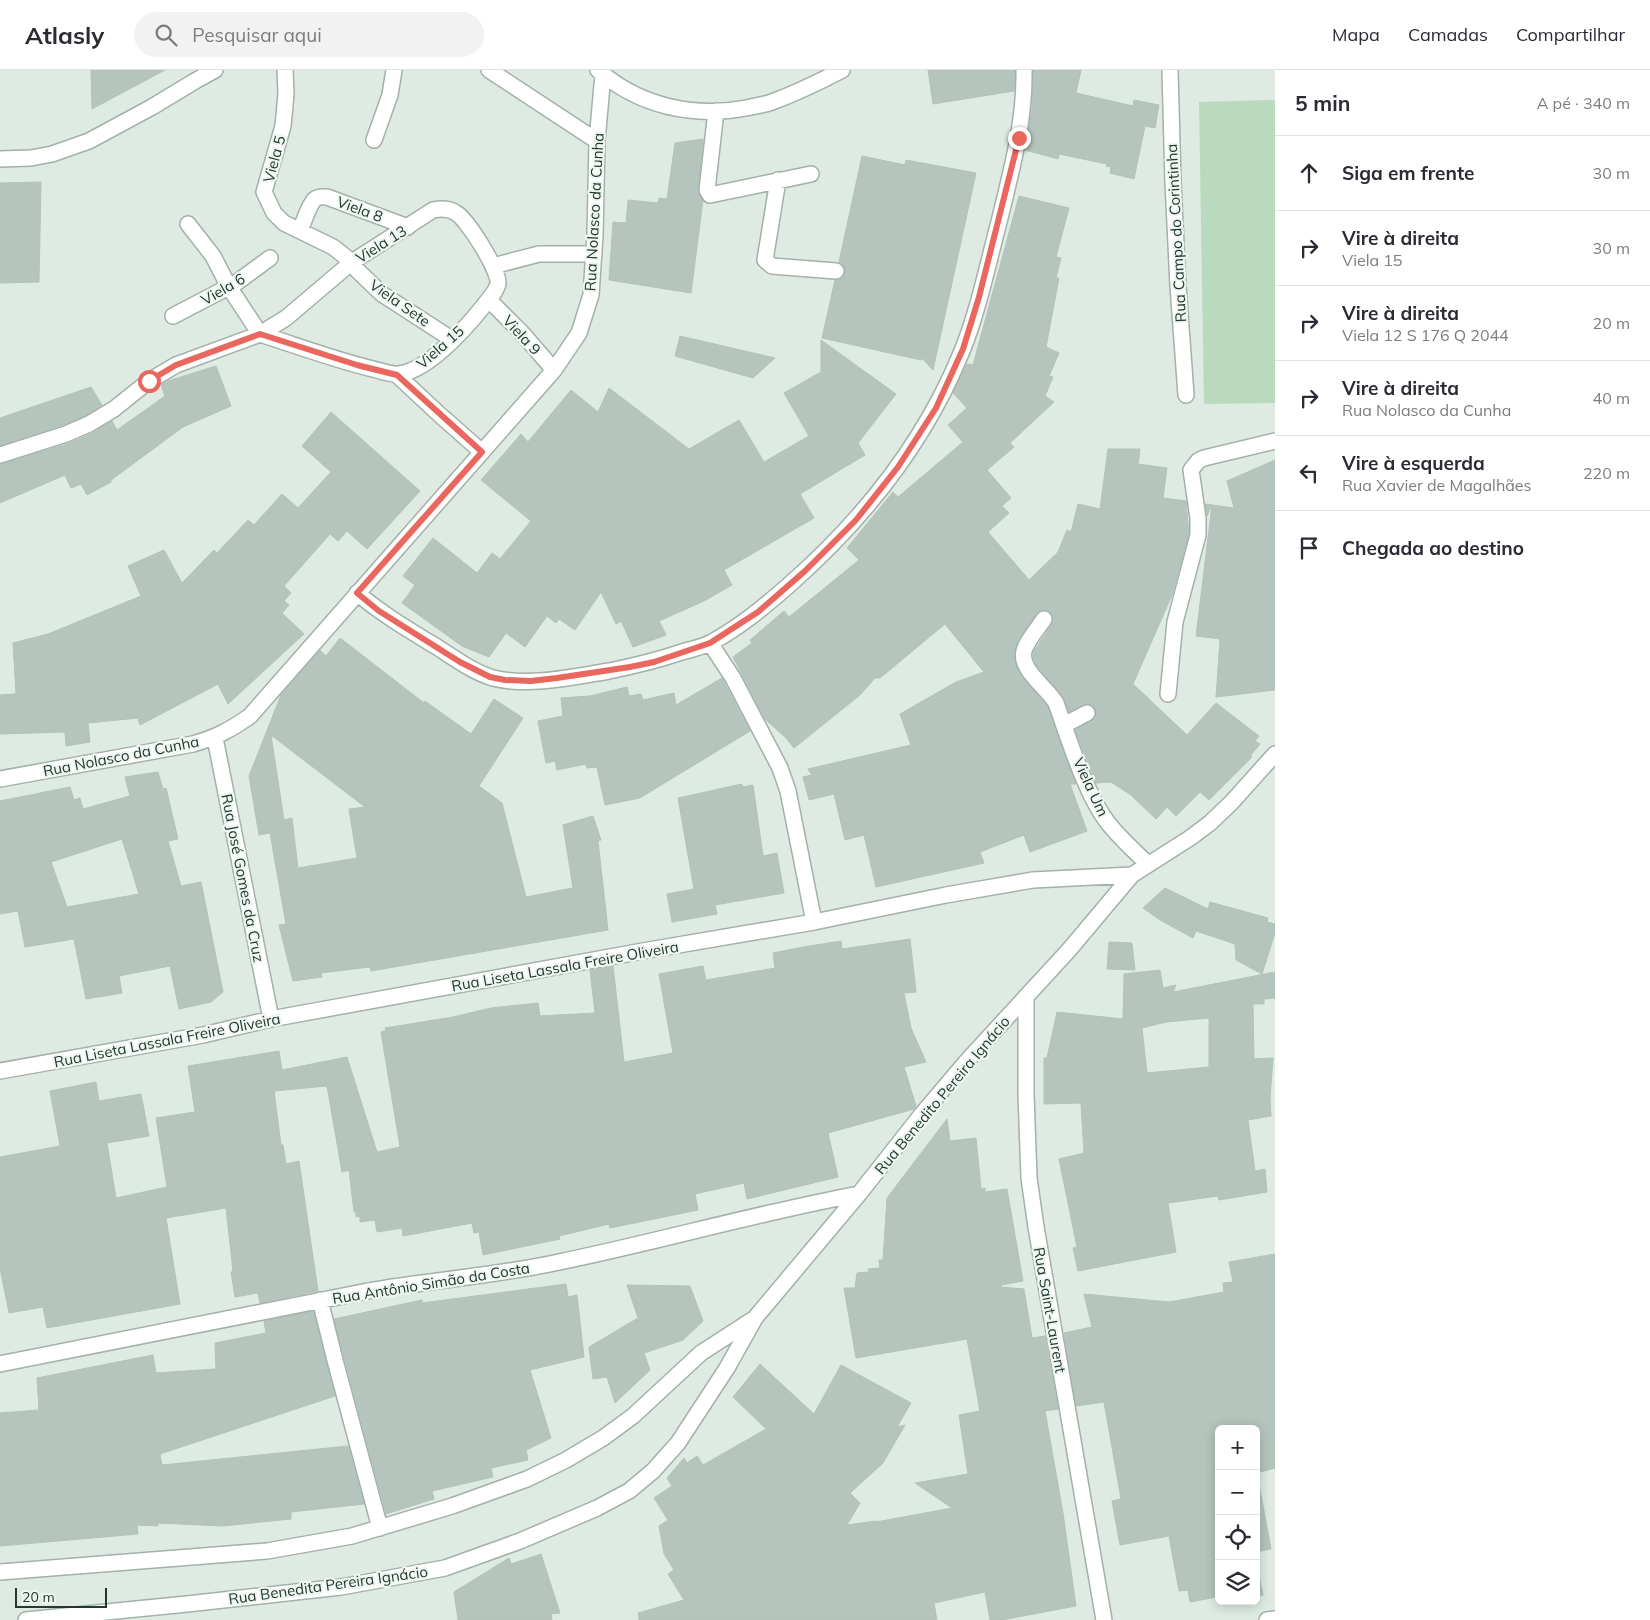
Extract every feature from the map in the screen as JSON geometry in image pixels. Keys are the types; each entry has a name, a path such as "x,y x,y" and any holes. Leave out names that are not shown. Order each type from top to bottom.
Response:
{"street":[{"path":"0,159 31,158 52,154 89,141 215,70"},
{"name":"Viela 5","path":"285,70 286,94 283,126 264,192 274,213 279,218 333,247 352,262"},
{"path":"374,140 390,95 394,70"},
{"path":"489,70 596,141"},
{"path":"601,72 622,88 665,106 716,111 770,103 842,70"},
{"path":"357,593 379,611 460,662 490,677 505,680 531,681 557,678 654,662 710,643 758,612 805,571 856,520 898,467 936,408 963,349 988,262 1019,138 1024,93 1024,70"},
{"name":"Rua Campo do Corintinha","path":"1170,70 1173,182 1186,395"},
{"name":"Rua Nolasco da Cunha","path":"0,779 81,763 164,750 215,738 250,716 554,370 579,333 591,295 594,254 596,141 601,72"},
{"path":"716,111 708,193 713,195 811,174"},
{"path":"778,180 765,260 772,266 836,271"},
{"name":"Viela 8","path":"300,230 313,202 321,196 408,226"},
{"name":"Viela 13","path":"0,454 66,434 89,424 114,409 149,381 176,365 260,334 286,318 352,262 433,210 442,208 458,213 493,266"},
{"path":"188,224 213,256 229,287 260,334"},
{"path":"493,266 539,254 594,254"},
{"name":"Viela 6","path":"173,316 229,287 270,258"},
{"name":"Viela Sete","path":"352,262 358,271 382,294 453,340"},
{"name":"Viela 15","path":"260,334 357,365 397,375 412,371 426,364 453,340 489,300 498,284 493,266"},
{"name":"Viela 9","path":"489,300 554,370"},
{"path":"397,375 482,452"},
{"path":"1168,694 1175,622 1198,535 1198,518 1191,470 1198,461 1204,458 1275,441"},
{"name":"Viela Um","path":"1044,619 1025,648 1022,656 1024,664 1056,703 1086,780 1107,821 1120,837 1148,864"},
{"path":"710,643 733,678 786,783 803,857 814,922"},
{"path":"1064,725 1087,713"},
{"name":"Rua José Gomes da Cruz","path":"215,738 270,1019"},
{"name":"Rua Benedito Pereira Ignácio","path":"755,1318 860,1194 953,1077 1069,950 1132,875 1210,823 1231,804 1275,754"},
{"name":"Rua Liseta Lassala Freire Oliveira","path":"0,1071 203,1035 270,1019 814,922 946,895 1033,880 1132,875"},
{"name":"Rua Saint-Laurent","path":"1026,997 1026,1101 1029,1178 1104,1620"},
{"name":"Rua Antônio Simão da Costa","path":"0,1364 402,1285 498,1273 559,1262 860,1194"},
{"path":"320,1300 380,1528"},
{"path":"0,1572 267,1550 352,1536 452,1506 527,1479 566,1460 603,1438 633,1416 701,1353 755,1318"},
{"name":"Rua Benedita Pereira Ignácio","path":"26,1620 341,1587 445,1568 520,1541 597,1508 629,1491 653,1472 678,1443 701,1409 755,1318"},
{"path":"1267,1620 1275,1619"}],"green space":[{"path":"1275,100 1275,403 1204,404 1199,102"}],"building":[{"path":"91,70 165,70 92,109"},
{"path":"928,70 1015,70 1014,91 933,104"},
{"path":"1033,70 1081,70 1076,93 1133,106 1134,100 1159,105 1155,128 1145,126 1134,179 1110,173 1111,167 1106,166 1107,164 1059,154 1058,159 1025,150 1032,109"},
{"path":"703,139 698,189 703,200 691,293 609,280 613,222 626,223 628,200 658,203 659,198 667,199 675,143"},
{"path":"862,156 905,165 906,160 976,173 933,370 922,358 921,360 822,338 835,280 840,279 845,272 844,267 839,262"},
{"path":"41,182 39,282 0,283 0,183"},
{"path":"1019,196 1069,208 1056,257 1061,258 1056,278 1059,278 1046,347 1059,353 1049,376 1053,377 1045,396 1054,402 1010,443 1014,447 987,470 1011,498 1002,506 1009,513 988,532 1029,580 1058,552 1067,530 1071,532 1078,504 1100,509 1108,449 1140,449 1138,464 1167,468 1163,498 1186,501 1189,534 1172,595 1133,684 1187,735 1216,703 1259,736 1255,741 1260,744 1250,756 1252,757 1209,800 1200,792 1176,816 1167,807 1156,819 1131,795 1111,782 1096,783 1075,730 1095,718 1095,709 1092,705 1087,704 1069,712 1064,698 1036,665 1033,656 1034,651 1052,624 1053,619 1050,612 1040,610 1018,640 1014,653 1016,665 1021,676 1048,707 1076,784 1070,784 1087,831 1030,852 1024,835 980,852 984,863 876,887 864,835 845,840 834,794 809,800 803,777 812,775 808,769 911,745 900,714 956,682 984,672 945,624 880,678 875,678 860,695 794,748 765,719 733,657 752,643 750,640 784,611 789,617 859,560 847,548 893,492 898,497 963,442 948,425 967,408 953,393 967,364 973,365"},
{"path":"680,336 775,358 753,378 675,356"},
{"path":"821,340 896,394 858,443 865,455 800,494 814,518 724,570 732,585 704,601 659,621 666,635 633,647 621,621 616,624 601,592 575,630 559,619 556,623 547,616 525,647 506,633 489,657 462,646 402,603 415,585 403,576 433,538 477,573 492,553 500,559 531,521 481,480 521,434 528,442 571,390 598,412 609,388 689,449 739,420 764,462 809,436 784,393 821,372"},
{"path":"216,366 231,406 183,427 111,480 111,482 87,495 81,484 71,488 65,475 0,503 0,464 70,443 93,433 112,421 117,430 165,396 161,385"},
{"path":"91,387 102,405 85,416 0,445 0,418"},
{"path":"331,412 420,491 367,549 347,531 338,541 330,534 284,586 291,593 284,601 289,605 282,613 304,634 228,704 218,684 140,725 138,718 88,723 90,742 66,746 65,732 0,734 0,695 16,694 13,643 48,634 141,596 128,566 164,550 182,583 214,550 217,553 248,520 254,525 282,494 298,508 331,472 302,446"},
{"path":"1275,460 1275,690 1216,697 1220,639 1196,636 1212,505 1207,516 1205,504 1234,508 1227,481"},
{"path":"340,638 424,703 425,701 471,734 494,699 523,718 479,786 502,803 526,897 573,888 563,825 593,816 601,840 598,841 608,930 371,971 370,967 321,973 322,977 293,981 279,925 286,924 270,833 259,835 249,776 281,695 320,650 326,656","holes":["271,735 365,807 349,809 357,858 298,868 292,818 284,820"]},
{"path":"722,678 750,731 640,798 605,805 597,767 587,768 586,764 557,770 555,761 546,763 538,721 563,716 561,698 590,696 627,687 629,696 641,694 643,700 674,693 676,705"},
{"path":"158,772 163,789 166,788 178,839 168,841 181,886 201,882 223,992 211,1002 179,1009 170,966 119,976 122,993 86,999 74,939 25,947 18,911 0,914 0,801 70,787 74,800 80,798 83,809 130,796 125,777","holes":["122,839 139,894 67,907 51,862"]},
{"path":"742,784 742,787 753,785 763,856 777,853 784,893 715,905 717,914 672,922 667,894 694,889 678,798"},
{"path":"1165,888 1208,909 1210,902 1268,918 1267,922 1275,924 1275,933 1262,974 1236,960 1235,944 1196,931 1193,938 1160,920 1143,908"},
{"path":"910,939 916,992 904,993 911,1028 926,1062 904,1067 916,1106 914,1109 828,1133 838,1177 747,1199 744,1183 695,1194 698,1210 610,1228 609,1224 559,1236 560,1239 483,1255 479,1232 474,1233 472,1223 403,1236 402,1228 377,1232 375,1220 360,1222 360,1216 356,1217 356,1212 354,1212 349,1170 342,1172 327,1086 274,1091 281,1145 283,1145 286,1164 299,1161 318,1291 260,1303 258,1293 235,1297 226,1208 166,1218 180,1304 47,1328 43,1307 9,1313 0,1268 0,1157 60,1146 50,1091 96,1082 99,1101 141,1094 149,1136 107,1143 116,1198 167,1187 156,1118 195,1112 188,1066 279,1051 282,1070 347,1057 377,1152 400,1147 381,1032 386,1031 385,1028 453,1017 491,1008 538,1003 540,1016 595,1013 590,970 613,966 624,1062 673,1053 659,974 703,966 706,980 775,968 773,953 841,941 842,949"},
{"path":"1109,942 1132,943 1135,970 1107,969"},
{"path":"1160,970 1163,988 1176,985 1173,992 1275,972 1275,998 1264,999 1264,1004 1253,1004 1254,1059 1273,1058 1270,1098 1271,1116 1248,1120 1255,1171 1265,1169 1267,1192 1219,1200 1218,1196 1168,1203 1176,1252 1078,1271 1073,1248 1077,1247 1059,1159 1084,1153 1081,1103 1044,1104 1044,1058 1047,1058 1057,1012 1123,1019 1124,974","holes":["1209,1018 1209,1067 1147,1073 1142,1028 1166,1022"]},
{"path":"947,1119 950,1141 976,1138 981,1189 985,1188 985,1192 1007,1189 1023,1281 1001,1285 1001,1287 1024,1289 1032,1338 1045,1336 1058,1409 1045,1411 1063,1513 1076,1606 1002,1620 990,1620 985,1592 934,1603 937,1620 639,1620 638,1613 684,1600 668,1574 674,1570 664,1554 659,1526 668,1520 654,1498 672,1486 667,1478 684,1458 687,1463 697,1456 703,1465 766,1429 733,1397 760,1364 814,1414 841,1365 911,1403 897,1427 905,1425 883,1463 850,1493 860,1503 847,1525 876,1522 952,1508 915,1483 968,1474 959,1415 980,1411 967,1339 856,1358 844,1288 855,1288 857,1273 869,1272 868,1269 880,1268 879,1260 883,1260 887,1198"},
{"path":"1275,1254 1275,1468 1260,1472 1260,1425 1215,1425 1215,1597 1190,1602 1188,1590 1179,1591 1169,1536 1120,1545 1112,1501 1121,1499 1104,1402 1076,1406 1064,1333 1092,1327 1084,1294 1169,1302 1224,1292 1223,1283 1233,1282 1229,1262"},
{"path":"566,1284 568,1297 577,1295 584,1357 530,1370 551,1438 526,1450 528,1460 491,1468 493,1477 432,1491 434,1499 386,1514 334,1319 422,1300 422,1303"},
{"path":"627,1285 690,1286 703,1321 683,1340 644,1353 650,1370 615,1403 607,1377 593,1379 589,1347 638,1318"},
{"path":"313,1311 335,1396 160,1454 162,1465 348,1446 364,1504 291,1512 291,1519 223,1526 158,1523 158,1526 137,1525 138,1534 0,1546 0,1413 39,1410 37,1378 153,1355 156,1373 216,1369 215,1343 266,1333 264,1321"},
{"path":"1260,1489 1271,1549 1260,1551"},
{"path":"541,1554 560,1613 551,1614 552,1620 458,1620 454,1592 509,1558 511,1564"},
{"path":"1260,1580 1263,1595 1260,1595"}],"route":[{"path":"149,381 176,365 260,334 357,365 397,375 482,452 357,593 379,611 460,662 490,677 505,680 531,681 600,672 654,662 710,643 758,612 805,571 856,520 898,467 936,408 963,349 979,297 1019,138"}]}
